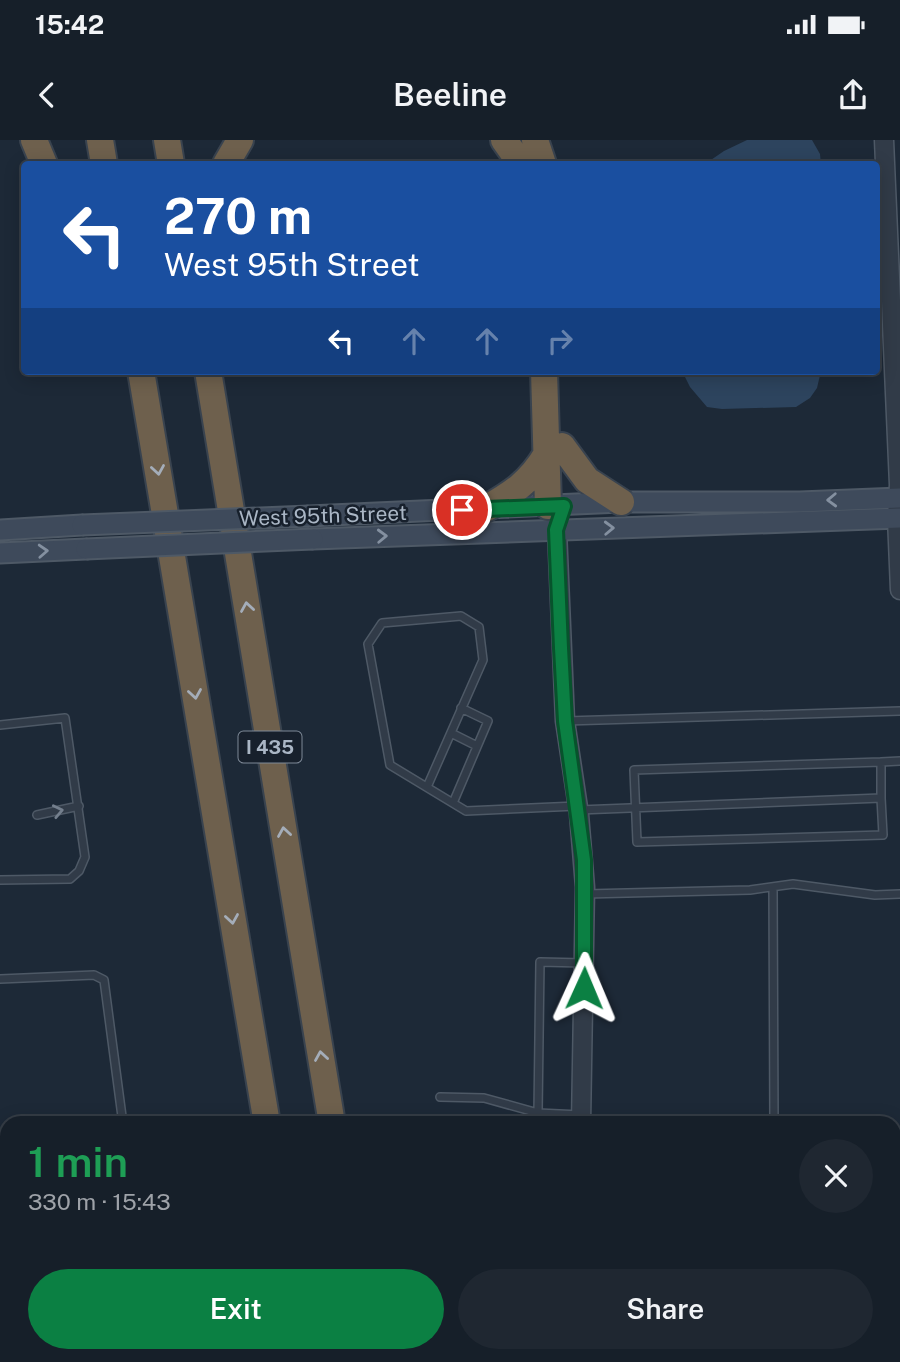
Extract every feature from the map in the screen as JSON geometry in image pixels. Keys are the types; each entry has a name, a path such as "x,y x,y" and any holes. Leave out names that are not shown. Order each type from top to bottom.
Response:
{"highway":[{"path":"34,140 43,161"},
{"path":"100,140 104,161"},
{"path":"167,140 170,161"},
{"path":"228,161 240,140"},
{"path":"504,140 519,161"},
{"path":"535,140 542,161"},
{"path":"132,375 146,403"},
{"path":"142,375 266,1116"},
{"name":"I 435","path":"209,375 331,1116"},
{"path":"545,375 554,450 556,514"},
{"path":"485,509 535,474 554,450 560,375"},
{"path":"554,450 587,480 621,502"}],"main road":[{"name":"West 95th Street","path":"0,554 313,538 556,514 621,502 800,502 899,498"},
{"name":"West 95th Street","path":"0,530 485,509 556,514 898,518"}],"street":[{"path":"884,140 894,270 900,590"},
{"path":"556,514 565,721 578,808 585,894 581,1116"}],"lane":[{"path":"427,787 483,660 480,627 461,615 382,623 368,644 390,765 466,811 635,808 881,798"},
{"path":"453,803 488,722 461,708"},
{"path":"565,721 900,711"},
{"path":"0,725 65,718 85,858 79,871 70,879 0,880"},
{"path":"451,733 477,746"},
{"path":"881,762 883,835 637,842 634,770 900,761"},
{"path":"37,815 79,806"},
{"path":"585,894 750,890 793,884 875,895 900,894"},
{"path":"773,887 774,1116"},
{"path":"538,1116 540,962 585,963"},
{"path":"0,979 94,975 104,980 122,1116"},
{"path":"440,1097 484,1098 560,1116"}],"water":[{"path":"747,140 812,140 821,161 709,161"},
{"path":"684,375 820,375 817,388 810,398 796,407 707,407 690,387"}],"route":[{"path":"462,510 564,506 556,530 565,721 584,860 584,988"}]}
